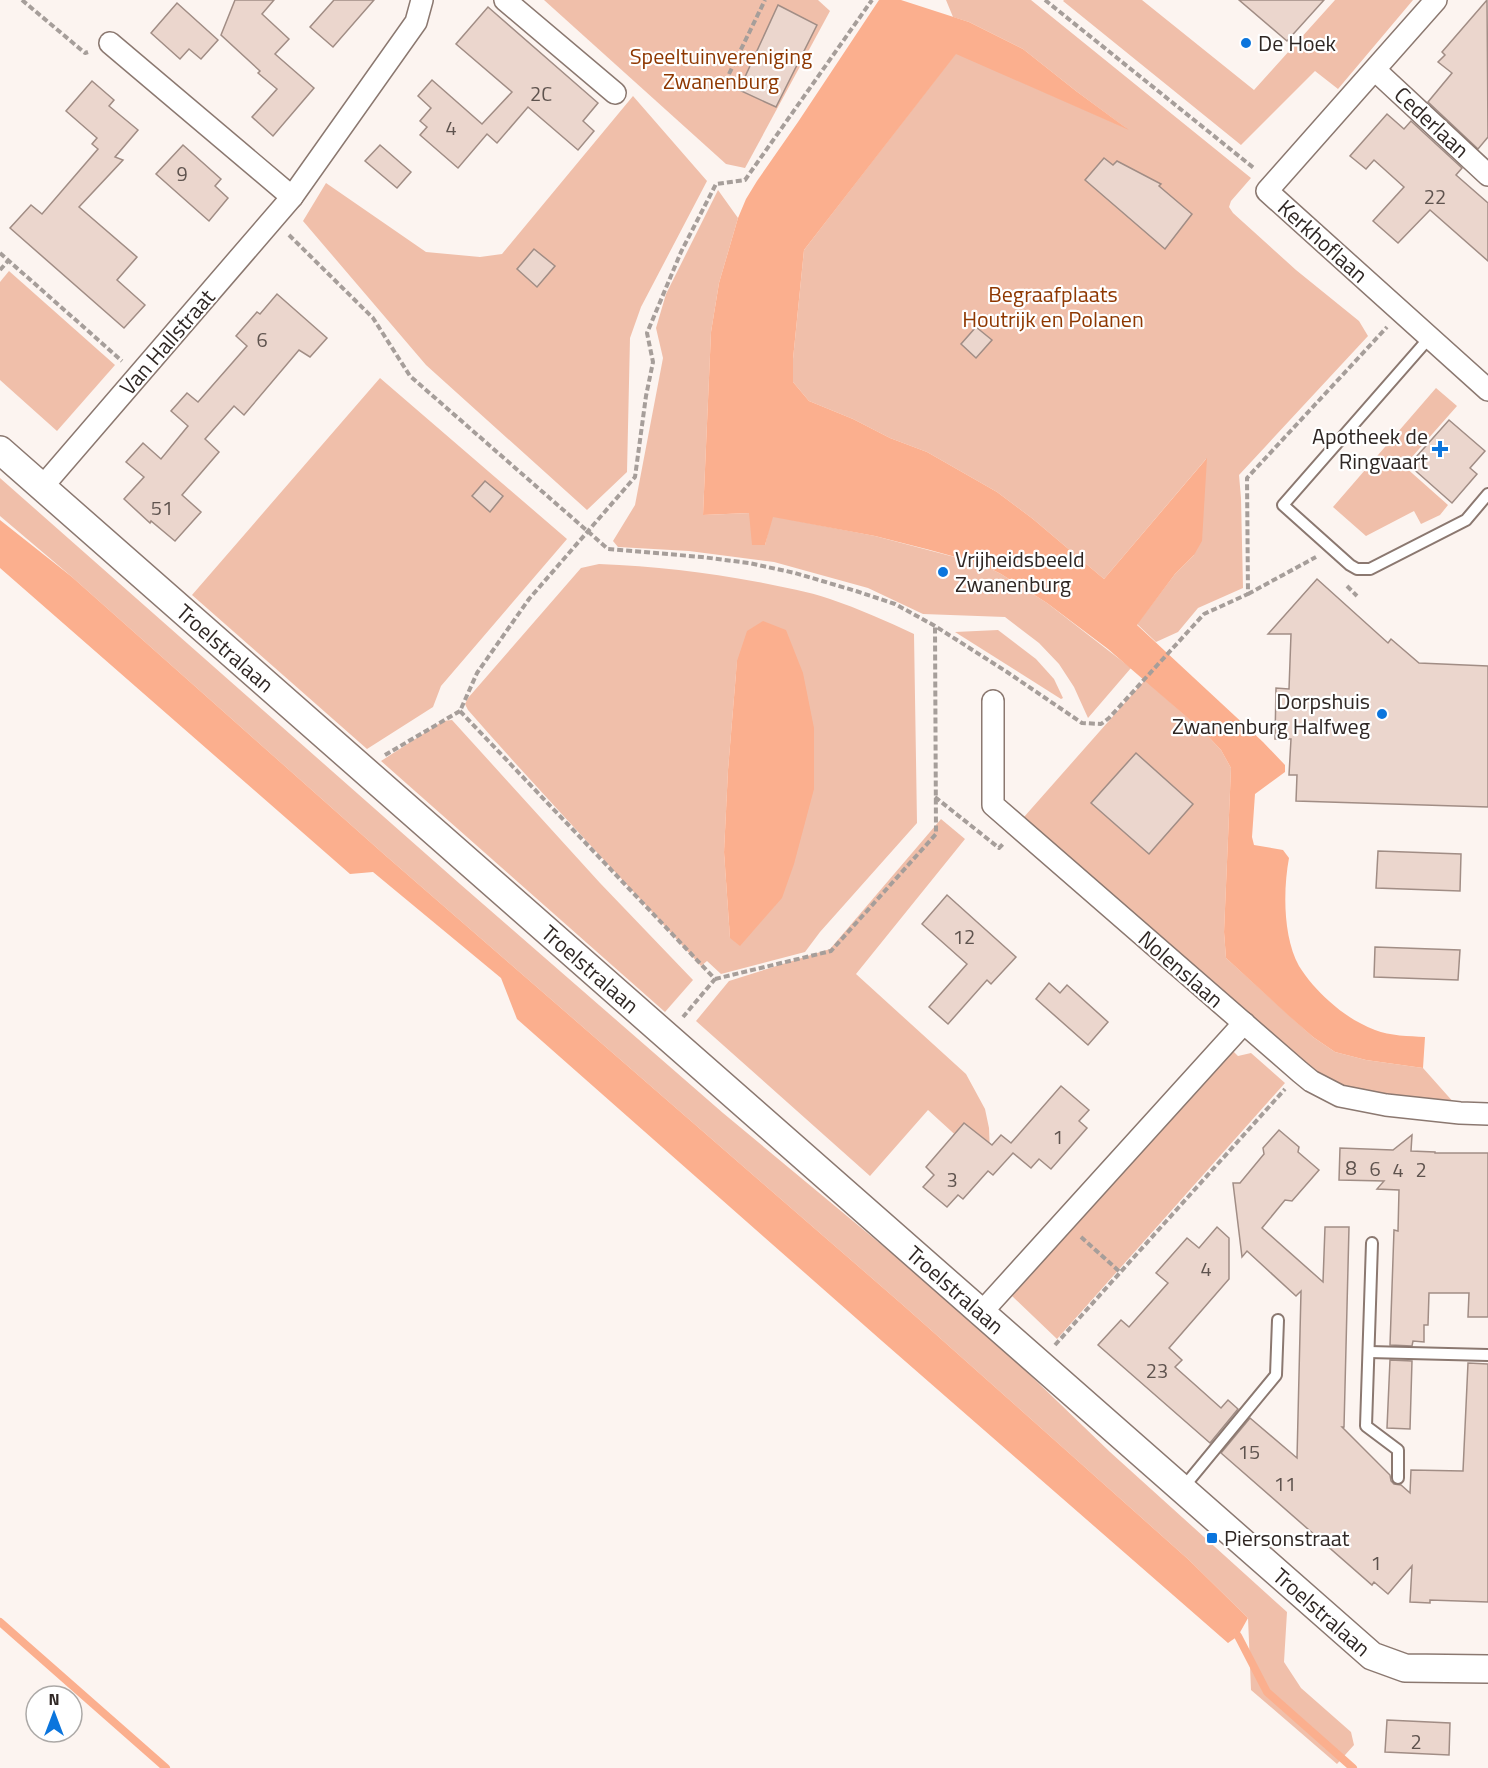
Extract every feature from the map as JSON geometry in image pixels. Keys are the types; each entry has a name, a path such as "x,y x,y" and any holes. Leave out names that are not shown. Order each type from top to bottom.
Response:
{"street":[{"path":"505,0 615,93"},
{"name":"Kerkhoflaan","path":"1436,0 1267,191 1488,390"},
{"name":"Van Hallstraat","path":"43,486 292,197 416,22 422,1"},
{"path":"110,43 292,197"},
{"name":"Cederlaan","path":"1375,70 1488,174"},
{"name":"Troelstralaan","path":"0,450 1372,1656 1405,1668 1488,1669"},
{"name":"Nolenslaan","path":"993,701 993,805 1300,1072 1311,1081 1340,1096 1386,1105 1488,1114"},
{"path":"981,1313 1244,1023"}],"lane":[{"path":"1431,337 1283,505 1350,565 1357,569 1370,569 1466,520 1488,494"},
{"path":"1372,1243 1366,1426 1398,1450 1398,1478"},
{"path":"1181,1489 1276,1375 1278,1320"},
{"path":"1369,1352 1488,1355"}],"path":[{"path":"22,0 85,53 110,43"},
{"path":"729,74 765,0"},
{"path":"364,768 460,711 477,673 529,599 635,477 652,362 647,333 681,252 716,184 745,180 872,0"},
{"path":"1045,0 1274,183"},
{"path":"273,219 373,318 410,376 608,549 737,562 805,576 895,604 935,626 1082,723 1101,724 1109,718 1175,646"},
{"path":"0,253 138,375"},
{"path":"0,270 8,261"},
{"path":"1248,594 1331,548"},
{"path":"668,1036 715,979 831,951 936,834 935,626"},
{"path":"460,711 715,979"},
{"path":"1038,1363 1300,1072"},
{"path":"1064,1222 1121,1273"}],"green space":[{"name":"Speeltuinvereniging Zwanenburg","path":"544,0 818,0 830,11 745,168 726,164"},
{"name":"Begraafplaats Houtrijk en Polanen","path":"946,0 1031,0 1251,178 1231,201 1229,207 1233,213 1296,270 1359,321 1368,336 1239,475 1243,588 1198,608 1178,632 1156,642 1137,624 1175,574 1194,555 1206,459 1104,579 997,492 927,452 890,438 853,419 809,401 793,382 793,359 804,250 956,53 1126,128 1023,49 969,22 953,17"},
{"path":"1064,0 1142,0 1254,90 1335,0 1413,0 1338,89 1315,71 1241,145"},
{"path":"633,96 707,181 641,307 630,338 627,472 587,510 426,365 303,221 326,183 426,252 480,257 502,254"},
{"path":"718,190 738,218 719,283 711,332 703,515 750,513 753,545 765,545 772,516 875,536 981,564 1001,574 1047,603 1131,668 1088,718 1074,687 1059,664 1039,643 1005,617 923,614 868,588 774,562 689,551 618,547 613,541 635,505 663,358 656,328 666,294"},
{"path":"9,271 115,365 57,431 0,380 0,282"},
{"path":"380,378 567,539 441,686 433,707 367,749 192,595"},
{"path":"1436,388 1457,406 1404,466 1448,505 1440,515 1421,524 1414,511 1366,536 1333,507"},
{"path":"0,478 723,1113 977,1324 1110,1452 1287,1612 1284,1662 1301,1688 1351,1732 1354,1745 1337,1764 1251,1690 1248,1618 1189,1560 904,1306 386,856 72,577 0,516"},
{"path":"599,564 639,566 699,572 758,582 830,599 914,634 917,823 805,952 721,974 707,961 701,966 468,710 465,704 468,698 581,568","holes":["737,661 730,938 724,852"]},
{"path":"998,630 1036,659 1054,679 1063,698 1061,699 955,632"},
{"path":"1145,680 1204,732 1221,750 1231,768 1224,932 1226,958 1313,1037 1335,1052 1366,1060 1423,1068 1455,1104 1383,1096 1347,1087 1314,1074 1024,817"},
{"path":"452,720 600,883 693,980 665,1012 381,761 443,721"},
{"path":"941,819 965,839 856,974 966,1074 985,1109 989,1128 990,1153 985,1162 928,1110 870,1176 696,1021 729,981 830,949"},
{"path":"1232,1050 1238,1056 1251,1053 1285,1083 1057,1339 1012,1296"}],"shaded area":[{"path":"879,0 901,0 969,22 1023,49 1129,130 956,54 804,250 793,359 793,382 809,401 853,419 890,438 927,452 997,492 1104,579 1207,458 1202,541 1194,555 1175,574 1137,625 1285,765 1285,772 1255,794 1252,837 1254,845 1283,850 1289,858 1285,899 1287,928 1299,966 1325,997 1356,1021 1387,1033 1425,1037 1423,1068 1366,1060 1335,1052 1313,1037 1226,958 1224,932 1231,768 1221,750 1204,732 1108,649 1047,603 981,564 875,536 773,517 765,545 752,545 749,513 703,515 711,332 719,283 738,218 757,181"},
{"path":"0,520 72,577 386,856 904,1306 1189,1560 1248,1618 1238,1636 1228,1643 517,1019 501,978 373,872 350,874 0,568"},
{"path":"763,621 786,630 803,673 814,728 814,789 794,864 782,898 740,946 730,938 724,852 728,770 737,661 747,631"}],"building":[{"path":"235,0 274,0 262,14 289,39 275,54 314,88 273,136 252,117 277,89 221,35"},
{"path":"334,0 374,0 333,47 310,27"},
{"path":"1239,0 1324,0 1287,41"},
{"path":"1487,0 1488,137 1478,149 1428,102 1452,73 1438,62 1445,55 1442,52"},
{"path":"177,3 218,40 201,59 189,49 180,59 151,33"},
{"path":"778,5 817,25 776,107 739,90"},
{"path":"488,7 598,103 583,121 594,131 578,150 528,107 497,143 487,134 458,168 420,135 427,127 420,121 431,108 418,96 432,80 482,124 512,92 456,44"},
{"path":"92,81 114,100 109,106 138,130 115,157 123,160 79,207 137,257 117,280 145,305 124,328 10,228 31,205 42,214 98,149 92,144 97,138 66,111"},
{"path":"1387,114 1404,129 1411,121 1462,168 1456,175 1488,203 1488,261 1430,210 1398,243 1373,221 1404,187 1374,160 1366,169 1350,156"},
{"path":"183,145 221,179 215,186 228,198 209,221 156,174"},
{"path":"380,145 411,172 397,188 365,161"},
{"path":"1104,158 1113,165 1117,161 1161,184 1159,186 1192,214 1165,249 1085,180"},
{"path":"534,249 555,266 537,287 517,269"},
{"path":"277,294 327,338 310,357 299,350 244,415 234,406 205,439 219,452 182,495 201,512 175,541 151,521 150,523 124,499 144,477 126,462 143,443 161,459 188,426 171,411 187,393 198,402 247,346 236,336 257,312 260,314"},
{"path":"976,327 992,340 976,358 961,344"},
{"path":"1449,420 1485,451 1470,468 1477,474 1452,503 1409,465"},
{"path":"485,481 503,496 490,512 472,496"},
{"name":"Dorpshuis Zwanenburg Halfweg","path":"1317,579 1388,643 1391,639 1419,663 1488,666 1488,807 1296,801 1297,775 1289,775 1291,739 1275,739 1276,688 1289,689 1291,634 1268,634"},
{"path":"1136,753 1193,804 1149,854 1091,803"},
{"path":"1378,851 1461,854 1460,891 1376,888"},
{"path":"947,895 1016,957 991,984 987,980 948,1024 929,1007 967,964 922,924"},
{"path":"1375,947 1460,950 1458,980 1374,977"},
{"path":"1049,983 1060,993 1067,985 1108,1022 1088,1045 1036,999"},
{"path":"1061,1086 1089,1110 1079,1121 1087,1128 1051,1169 1039,1159 1031,1168 1013,1153 993,1175 988,1171 963,1199 958,1195 947,1207 923,1187 934,1175 926,1167 964,1123 992,1145 1001,1135 1011,1143"},
{"path":"1279,1130 1299,1147 1298,1152 1319,1170 1292,1201 1285,1200 1262,1228 1323,1282 1325,1227 1349,1227 1344,1427 1342,1427 1390,1475 1394,1484 1401,1485 1410,1493 1411,1470 1463,1471 1468,1363 1488,1364 1488,1602 1430,1600 1430,1603 1410,1602 1412,1566 1388,1594 1374,1582 1372,1585 1221,1453 1250,1418 1297,1458 1301,1291 1296,1296 1247,1251 1242,1257 1233,1183 1240,1183 1264,1154 1263,1148"},
{"path":"1412,1135 1411,1151 1488,1153 1488,1317 1468,1317 1469,1293 1429,1293 1428,1325 1424,1325 1424,1342 1413,1341 1412,1346 1390,1345 1394,1230 1398,1231 1399,1190 1377,1189 1384,1181 1339,1180 1340,1148 1393,1150"},
{"path":"1217,1227 1229,1238 1229,1279 1169,1348 1182,1360 1175,1367 1221,1408 1228,1400 1238,1409 1210,1443 1098,1345 1121,1320 1129,1327 1168,1283 1156,1273 1187,1238 1199,1248"},
{"path":"1390,1360 1412,1361 1410,1429 1387,1428"},
{"path":"1387,1720 1450,1723 1449,1755 1385,1752"}],"waterway":[{"path":"0,1622 166,1768"},
{"path":"1238,1636 1267,1692 1353,1768"}],"place":[{"name":"De Hoek","path":"1246,43"},
{"name":"Apotheek de Ringvaart","path":"1440,449"},
{"name":"Vrijheidsbeeld Zwanenburg","path":"943,572"},
{"name":"Dorpshuis Zwanenburg Halfweg","path":"1382,714"},
{"name":"Piersonstraat","path":"1212,1538"}]}
